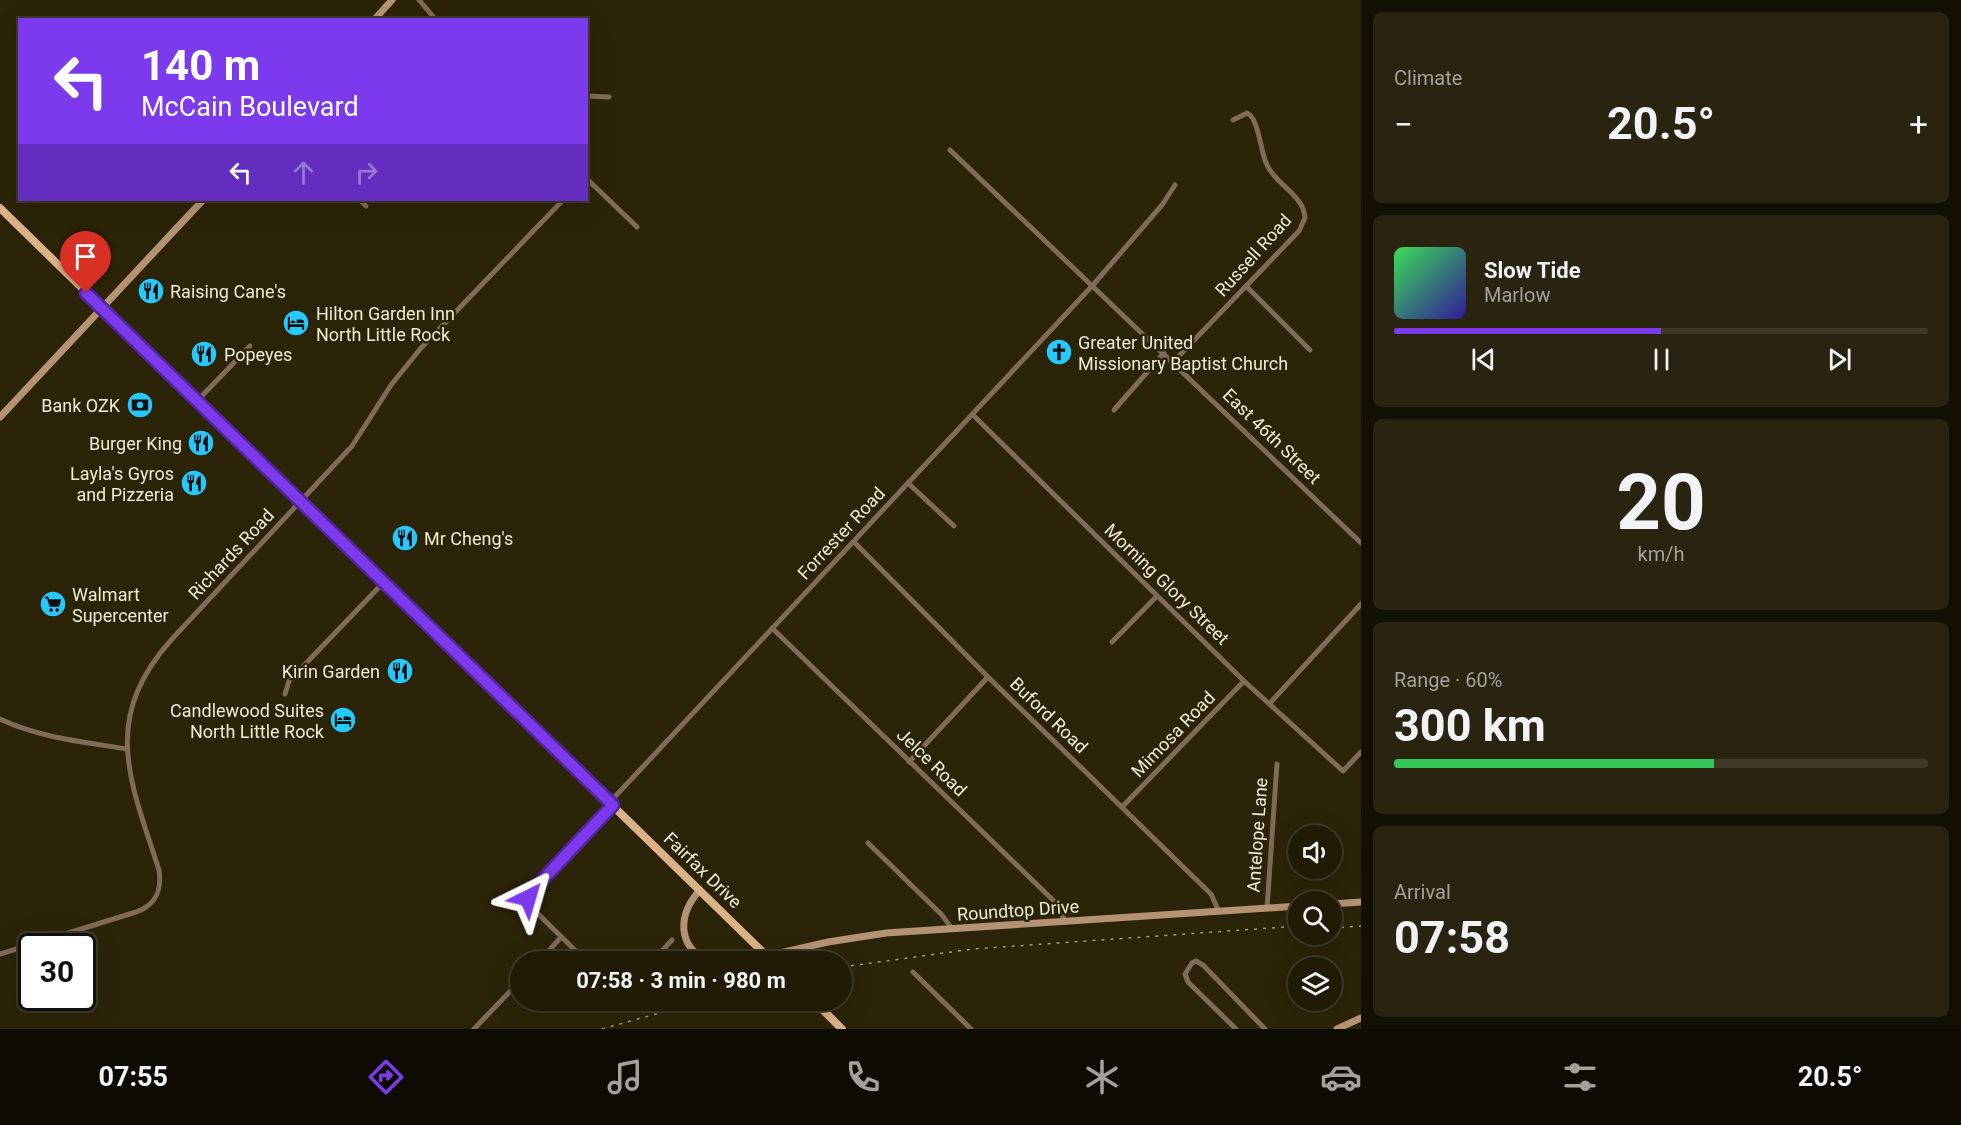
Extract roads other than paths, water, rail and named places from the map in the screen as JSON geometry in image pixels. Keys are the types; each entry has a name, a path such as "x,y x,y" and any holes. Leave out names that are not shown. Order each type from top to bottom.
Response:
{"main road":[{"name":"Fairfax Drive","path":"0,208 762,951"},
{"path":"824,1011 842,1029"}],"street":[{"path":"376,18 392,0"},
{"path":"419,0 434,18"},
{"path":"588,96 609,97"},
{"name":"Russell Road","path":"1173,362 1299,231 1305,218 1302,205 1276,180 1266,165 1259,143 1257,124 1252,116 1247,113 1233,120"},
{"path":"950,150 1093,285"},
{"path":"588,180 638,227"},
{"name":"Forrester Road","path":"561,937 530,904 528,898 531,892 772,628 1093,285 1162,205 1175,185"},
{"path":"0,417 202,201"},
{"path":"361,201 366,206"},
{"name":"Richards Road","path":"0,954 136,912 148,907 156,898 160,884 159,870 132,786 127,749 132,706 155,659 352,446 406,365 562,201"},
{"name":"East 46th Street","path":"1093,285 1361,543"},
{"path":"1246,286 1310,350"},
{"path":"197,401 250,346"},
{"path":"1114,410 1164,353"},
{"name":"Morning Glory Street","path":"973,414 1245,681 1343,771 1361,752"},
{"path":"908,483 954,526"},
{"name":"Buford Road","path":"854,542 988,677 1211,894 1218,912"},
{"path":"285,694 289,681 383,583"},
{"path":"1112,642 1157,596"},
{"path":"1270,703 1361,604"},
{"name":"Jelce Road","path":"772,628 1058,905 1065,922"},
{"path":"909,762 988,677"},
{"name":"Mimosa Road","path":"1122,807 1245,681"},
{"path":"0,719 32,732 53,737 127,749"},
{"name":"Antelope Lane","path":"1267,908 1277,764"},
{"path":"868,843 942,915 952,929"},
{"path":"694,951 684,932 684,920 688,906 700,890"},
{"path":"1342,903 1361,902"},
{"name":"Roundtop Drive","path":"789,951 886,933 1288,907"},
{"path":"549,951 561,937 576,951"},
{"path":"662,951 672,940"},
{"path":"1236,1029 1188,982 1185,974 1192,963 1196,961 1203,965 1265,1029"},
{"path":"913,972 971,1029"},
{"path":"474,1029 510,991"},
{"path":"1336,1029 1361,1018"}],"railway":[{"path":"1342,927 1361,926"},
{"path":"852,966 973,949 1288,927"},
{"path":"602,1029 667,1011"}],"place":[{"name":"Raising Cane's","path":"151,291"},
{"name":"Hilton Garden Inn North Little Rock","path":"296,323"},
{"name":"Greater United Missionary Baptist Church","path":"1059,352"},
{"name":"Popeyes","path":"204,354"},
{"name":"Bank OZK","path":"140,405"},
{"name":"Burger King","path":"201,443"},
{"name":"Layla's Gyros and Pizzeria","path":"194,483"},
{"name":"Mr Cheng's","path":"405,538"},
{"name":"Walmart Supercenter","path":"53,604"},
{"name":"Kirin Garden","path":"400,671"},
{"name":"Candlewood Suites North Little Rock","path":"343,720"}]}
